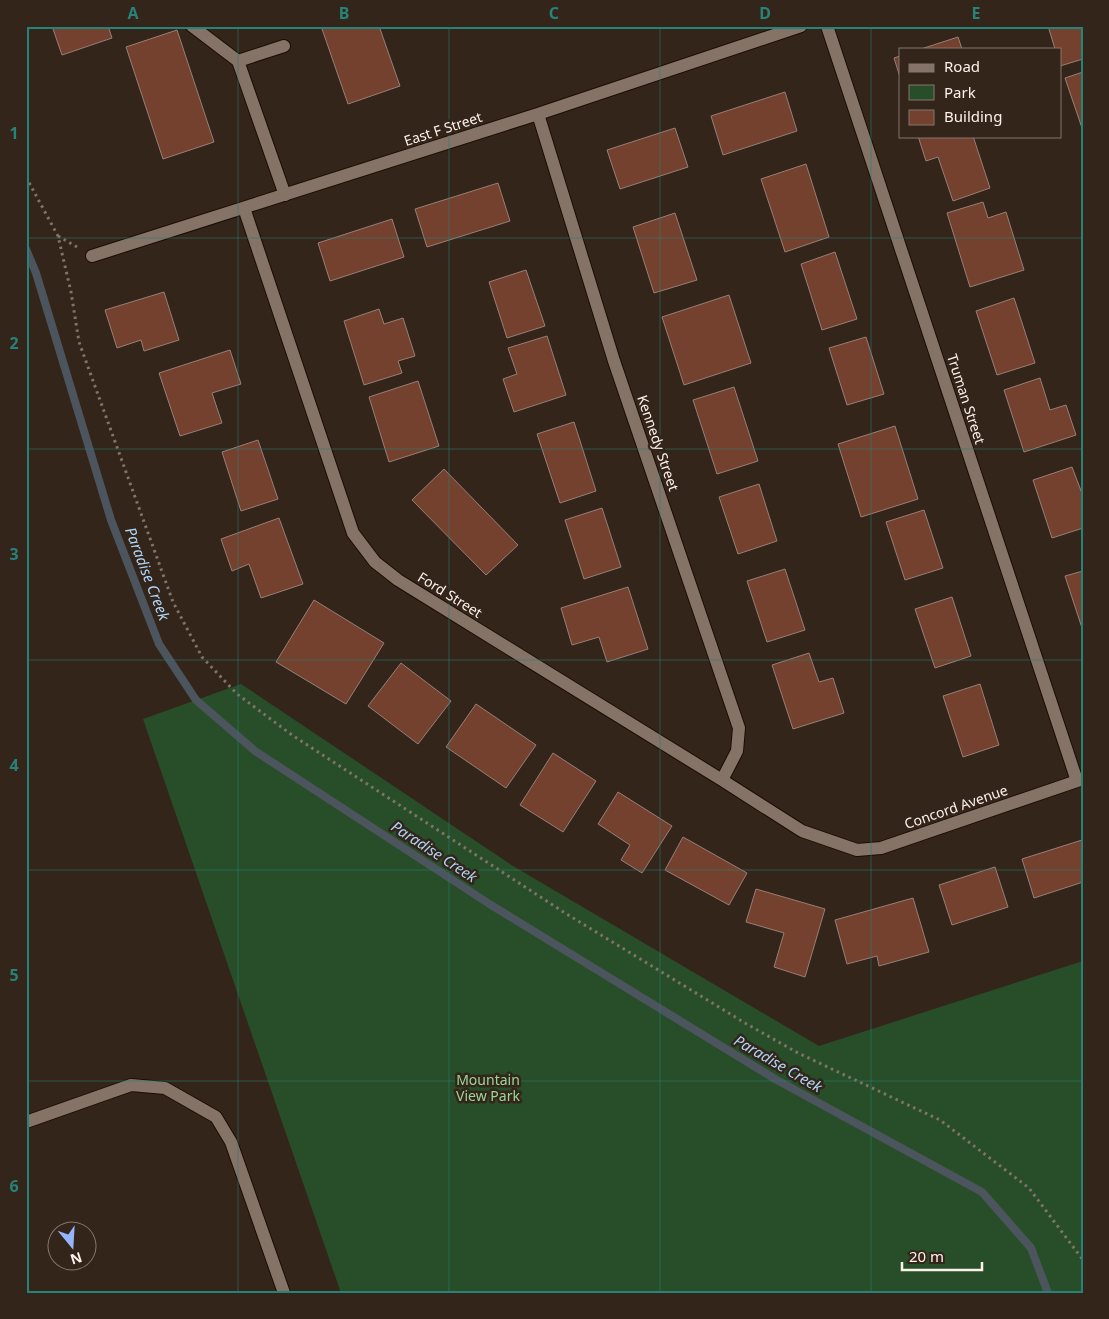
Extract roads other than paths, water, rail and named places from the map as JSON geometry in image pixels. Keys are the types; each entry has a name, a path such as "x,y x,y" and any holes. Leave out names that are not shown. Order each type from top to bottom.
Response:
{"street":[{"path":"192,26 238,61 285,195"},
{"name":"East F Street","path":"92,256 538,114 801,26"},
{"name":"Truman Street","path":"827,26 1080,780"},
{"path":"238,61 284,46"},
{"name":"Kennedy Street","path":"538,114 614,361 739,728 736,751 722,780"},
{"name":"Ford Street","path":"244,208 354,533 375,562 398,580 802,831 837,845"},
{"name":"Concord Avenue","path":"837,845 857,850 881,848 1080,780"},
{"path":"26,1122 131,1085 166,1088 216,1116 231,1142 284,1293"}],"waterway":[{"name":"Paradise Creek","path":"26,249 36,273 111,520 159,644 196,700 255,751 491,905 775,1079 982,1192 1031,1248 1048,1293"}],"park label":[{"name":"Mountain View Park","path":"488,1088"}]}
